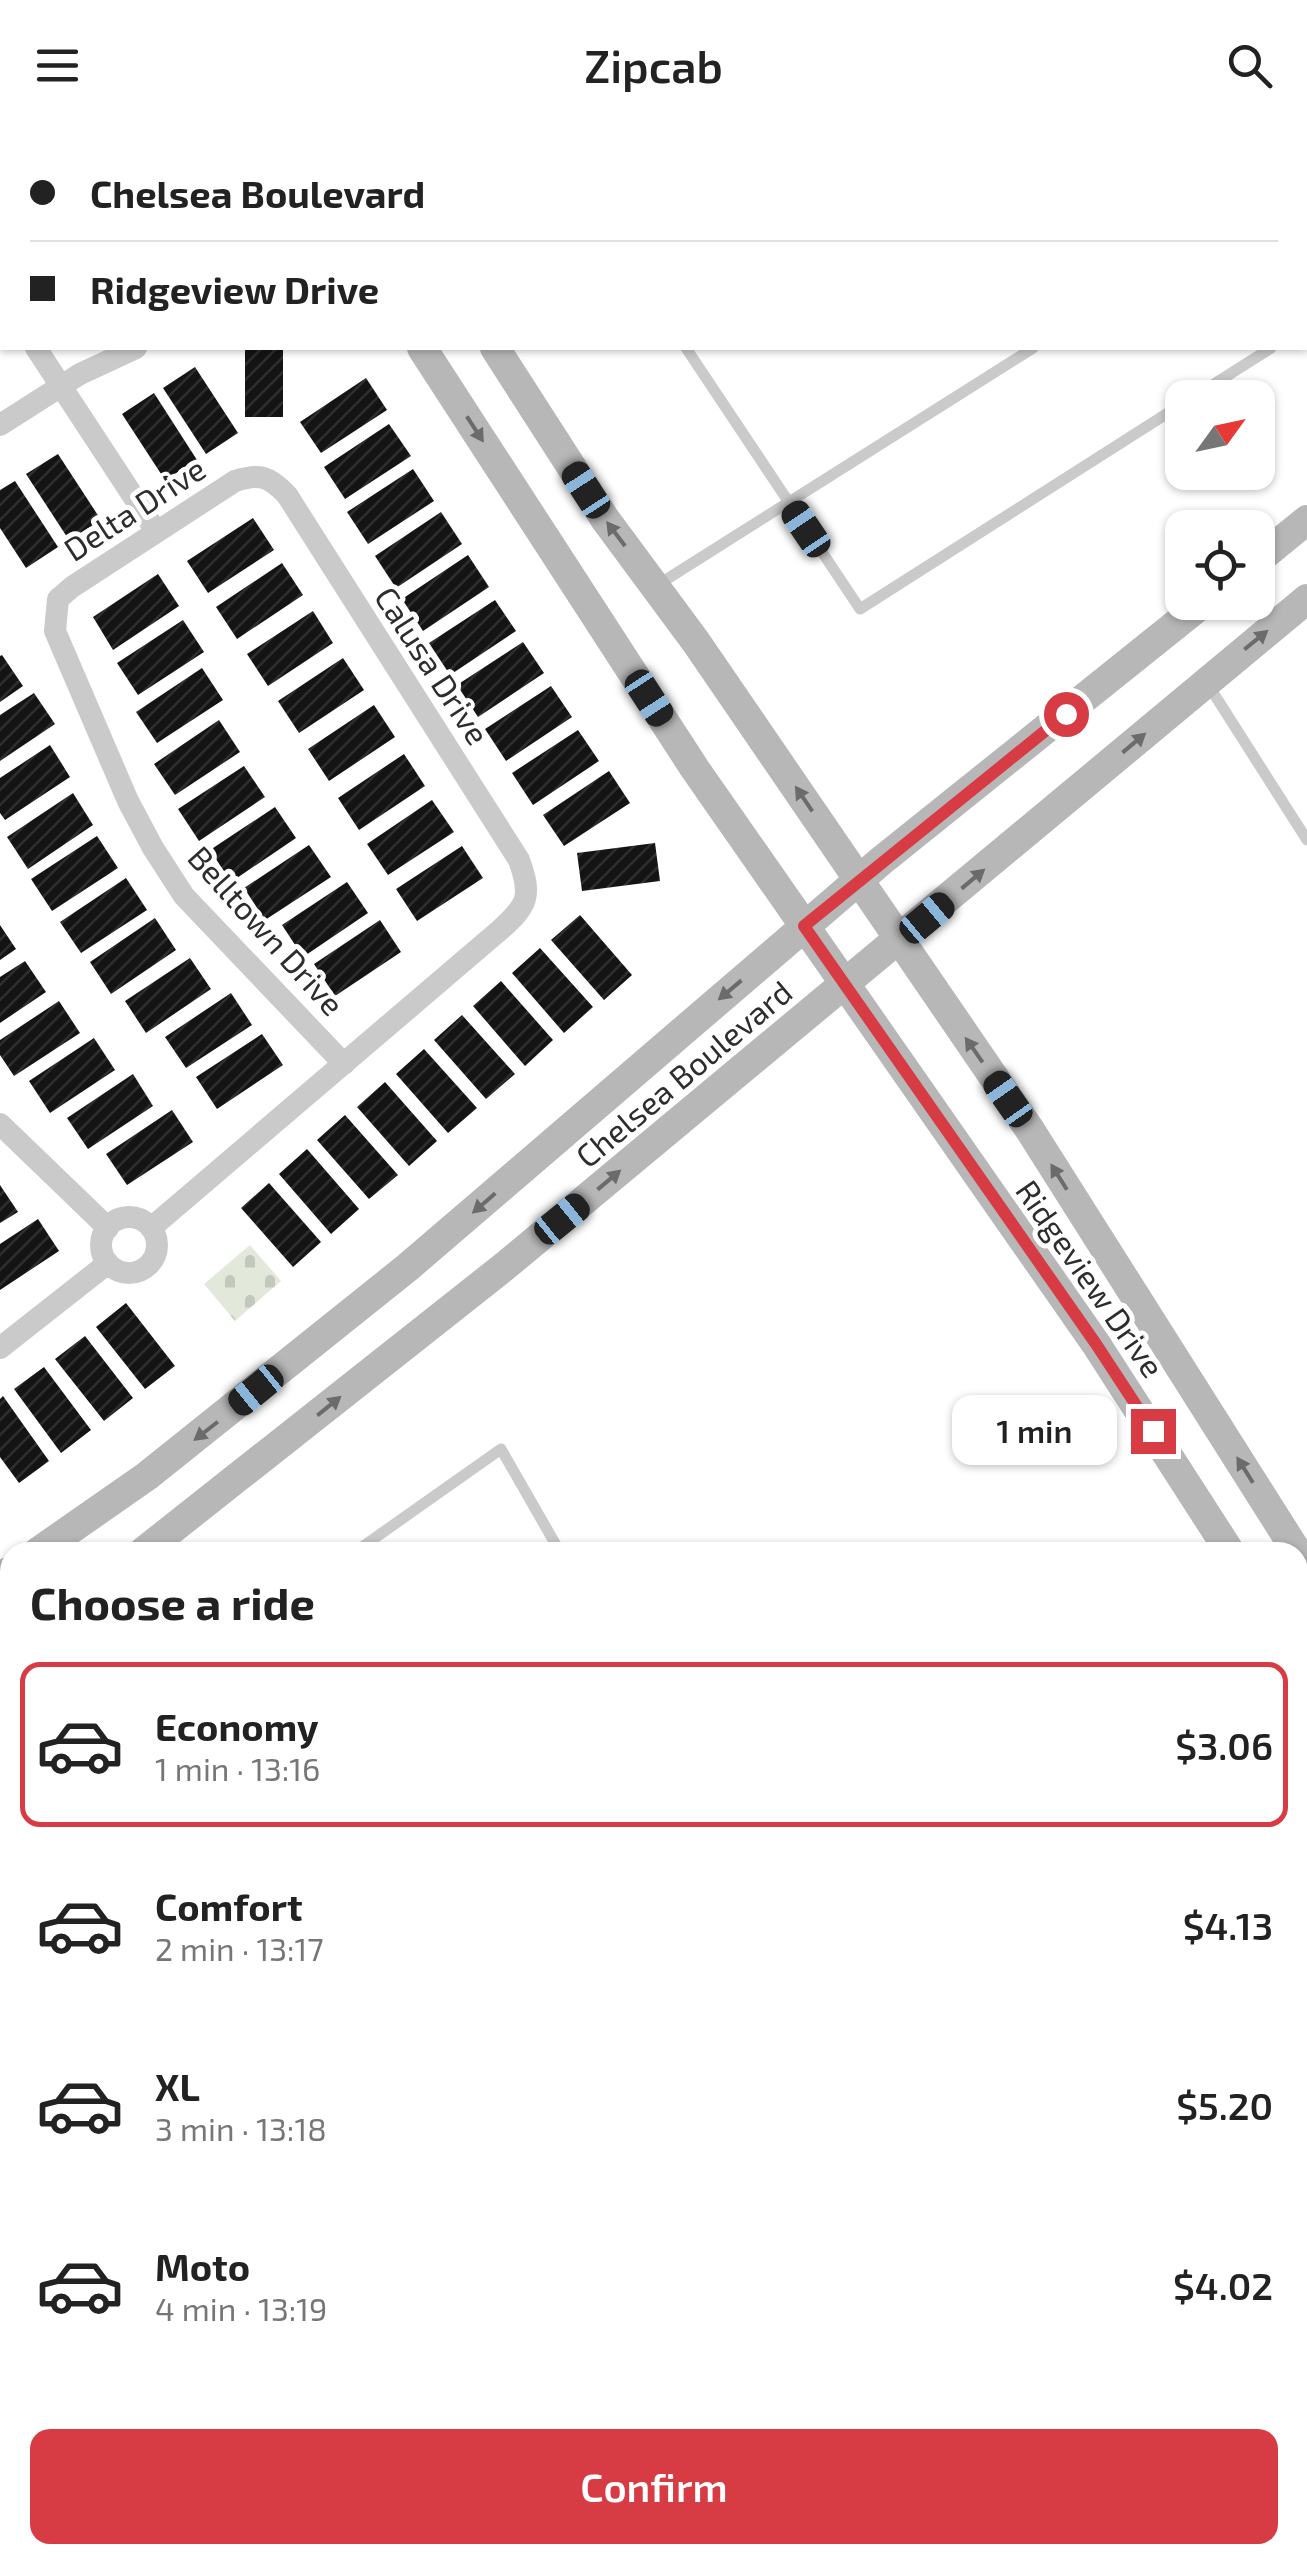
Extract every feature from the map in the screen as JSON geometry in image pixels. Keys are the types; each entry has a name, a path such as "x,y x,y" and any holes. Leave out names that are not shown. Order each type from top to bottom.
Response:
{"main road":[{"name":"Ridgeview Drive","path":"423,350 695,769 1096,1344 1224,1542"},
{"name":"Ridgeview Drive","path":"496,350 604,519 655,586 1030,1130 1291,1542"},
{"path":"1275,546 1307,520"},
{"name":"Chelsea Boulevard","path":"155,1542 505,1266 1307,599"},
{"name":"Chelsea Boulevard","path":"52,1542 173,1456 408,1267 858,880 1182,620"}],"street":[{"path":"38,350 70,380 156,532"},
{"path":"70,380 105,350"},
{"path":"0,424 70,380 132,350"},
{"name":"Delta Drive","path":"54,615 58,599 72,587 235,481 265,476"},
{"name":"Calusa Drive","path":"265,476 286,495 519,860 526,880 528,898 517,915 344,1064"},
{"name":"Belltown Drive","path":"54,615 55,631 128,801 184,896 344,1064"},
{"path":"151,1228 344,1064"},
{"path":"0,1124 108,1228"},
{"path":"127,1218 144,1222 151,1228 156,1254 145,1268 127,1273 108,1264 102,1250 108,1228 127,1218"},
{"path":"0,1348 108,1264"}],"lane":[{"path":"687,350 860,609 1165,415"},
{"path":"655,586 1030,350"},
{"path":"1220,380 1267,350"},
{"path":"1206,682 1307,840"},
{"path":"369,1542 501,1449 554,1542"}],"green space":[{"path":"250,1245 281,1281 235,1321 204,1284"}],"building":[{"path":"245,350 283,350 283,417 245,417"},
{"path":"195,367 238,433 206,454 163,388"},
{"path":"366,378 387,410 321,453 300,422"},
{"path":"154,393 197,460 165,480 122,414"},
{"path":"389,424 411,456 345,499 324,467"},
{"path":"58,454 101,520 69,540 26,474"},
{"path":"413,469 434,501 368,544 347,512"},
{"path":"15,481 58,547 26,568 0,528 0,490"},
{"path":"441,512 462,544 396,588 375,556"},
{"path":"253,518 274,550 208,593 187,561"},
{"path":"468,555 489,587 423,631 402,599"},
{"path":"282,563 303,595 237,639 216,607"},
{"path":"158,574 179,606 113,650 93,617"},
{"path":"495,600 516,631 450,675 429,643"},
{"path":"313,611 333,643 268,686 247,654"},
{"path":"183,620 204,652 138,695 117,663"},
{"path":"523,642 544,673 478,717 457,685"},
{"path":"0,656 23,686 0,702"},
{"path":"343,658 364,690 299,733 278,701"},
{"path":"202,668 223,700 157,743 136,712"},
{"path":"551,686 572,717 506,761 485,729"},
{"path":"34,693 55,724 0,761 0,715"},
{"path":"374,705 395,737 329,781 308,749"},
{"path":"219,720 240,752 175,795 154,764"},
{"path":"578,730 599,761 533,805 512,773"},
{"path":"50,745 70,777 5,820 0,813 0,778"},
{"path":"404,754 425,786 359,830 338,798"},
{"path":"244,766 265,797 199,841 178,809"},
{"path":"609,771 630,803 564,846 543,815"},
{"path":"73,793 93,825 28,869 7,837"},
{"path":"432,800 454,832 388,875 367,844"},
{"path":"275,807 296,838 231,882 210,850"},
{"path":"97,836 118,868 52,911 31,879"},
{"path":"655,843 660,881 582,891 577,853"},
{"path":"309,845 331,877 265,920 244,888"},
{"path":"462,846 483,878 417,921 396,889"},
{"path":"126,878 147,910 81,953 60,922"},
{"path":"347,882 368,913 303,957 282,925"},
{"path":"580,915 632,975 604,1000 551,940"},
{"path":"155,918 176,950 111,994 90,962"},
{"path":"380,920 401,952 335,996 314,964"},
{"path":"0,925 16,949 0,960"},
{"path":"540,948 593,1007 564,1033 512,973"},
{"path":"190,958 211,989 146,1033 125,1001"},
{"path":"25,961 46,992 0,1023 0,977"},
{"path":"501,981 553,1040 525,1066 473,1006"},
{"path":"231,993 252,1025 186,1068 165,1037"},
{"path":"59,1001 80,1033 14,1076 0,1055 0,1040"},
{"path":"462,1015 515,1074 486,1099 434,1040"},
{"path":"262,1034 283,1065 217,1109 196,1077"},
{"path":"94,1038 115,1070 50,1113 29,1081"},
{"path":"424,1049 477,1108 448,1133 396,1074"},
{"path":"133,1074 153,1106 88,1149 67,1118"},
{"path":"385,1082 437,1141 409,1166 357,1107"},
{"path":"172,1110 193,1142 127,1185 106,1154"},
{"path":"345,1115 398,1175 369,1199 317,1140"},
{"path":"307,1149 359,1209 331,1234 279,1174"},
{"path":"269,1183 321,1242 293,1267 241,1208"},
{"path":"0,1185 18,1212 0,1223"},
{"path":"38,1219 59,1251 0,1290 0,1244"},
{"path":"126,1303 175,1366 145,1389 96,1327"},
{"path":"85,1336 133,1398 104,1421 55,1359"},
{"path":"44,1367 91,1430 61,1453 14,1389"},
{"path":"3,1396 49,1461 19,1483 0,1457"}],"route":[{"path":"1066,714 804,926 1153,1431"}]}
